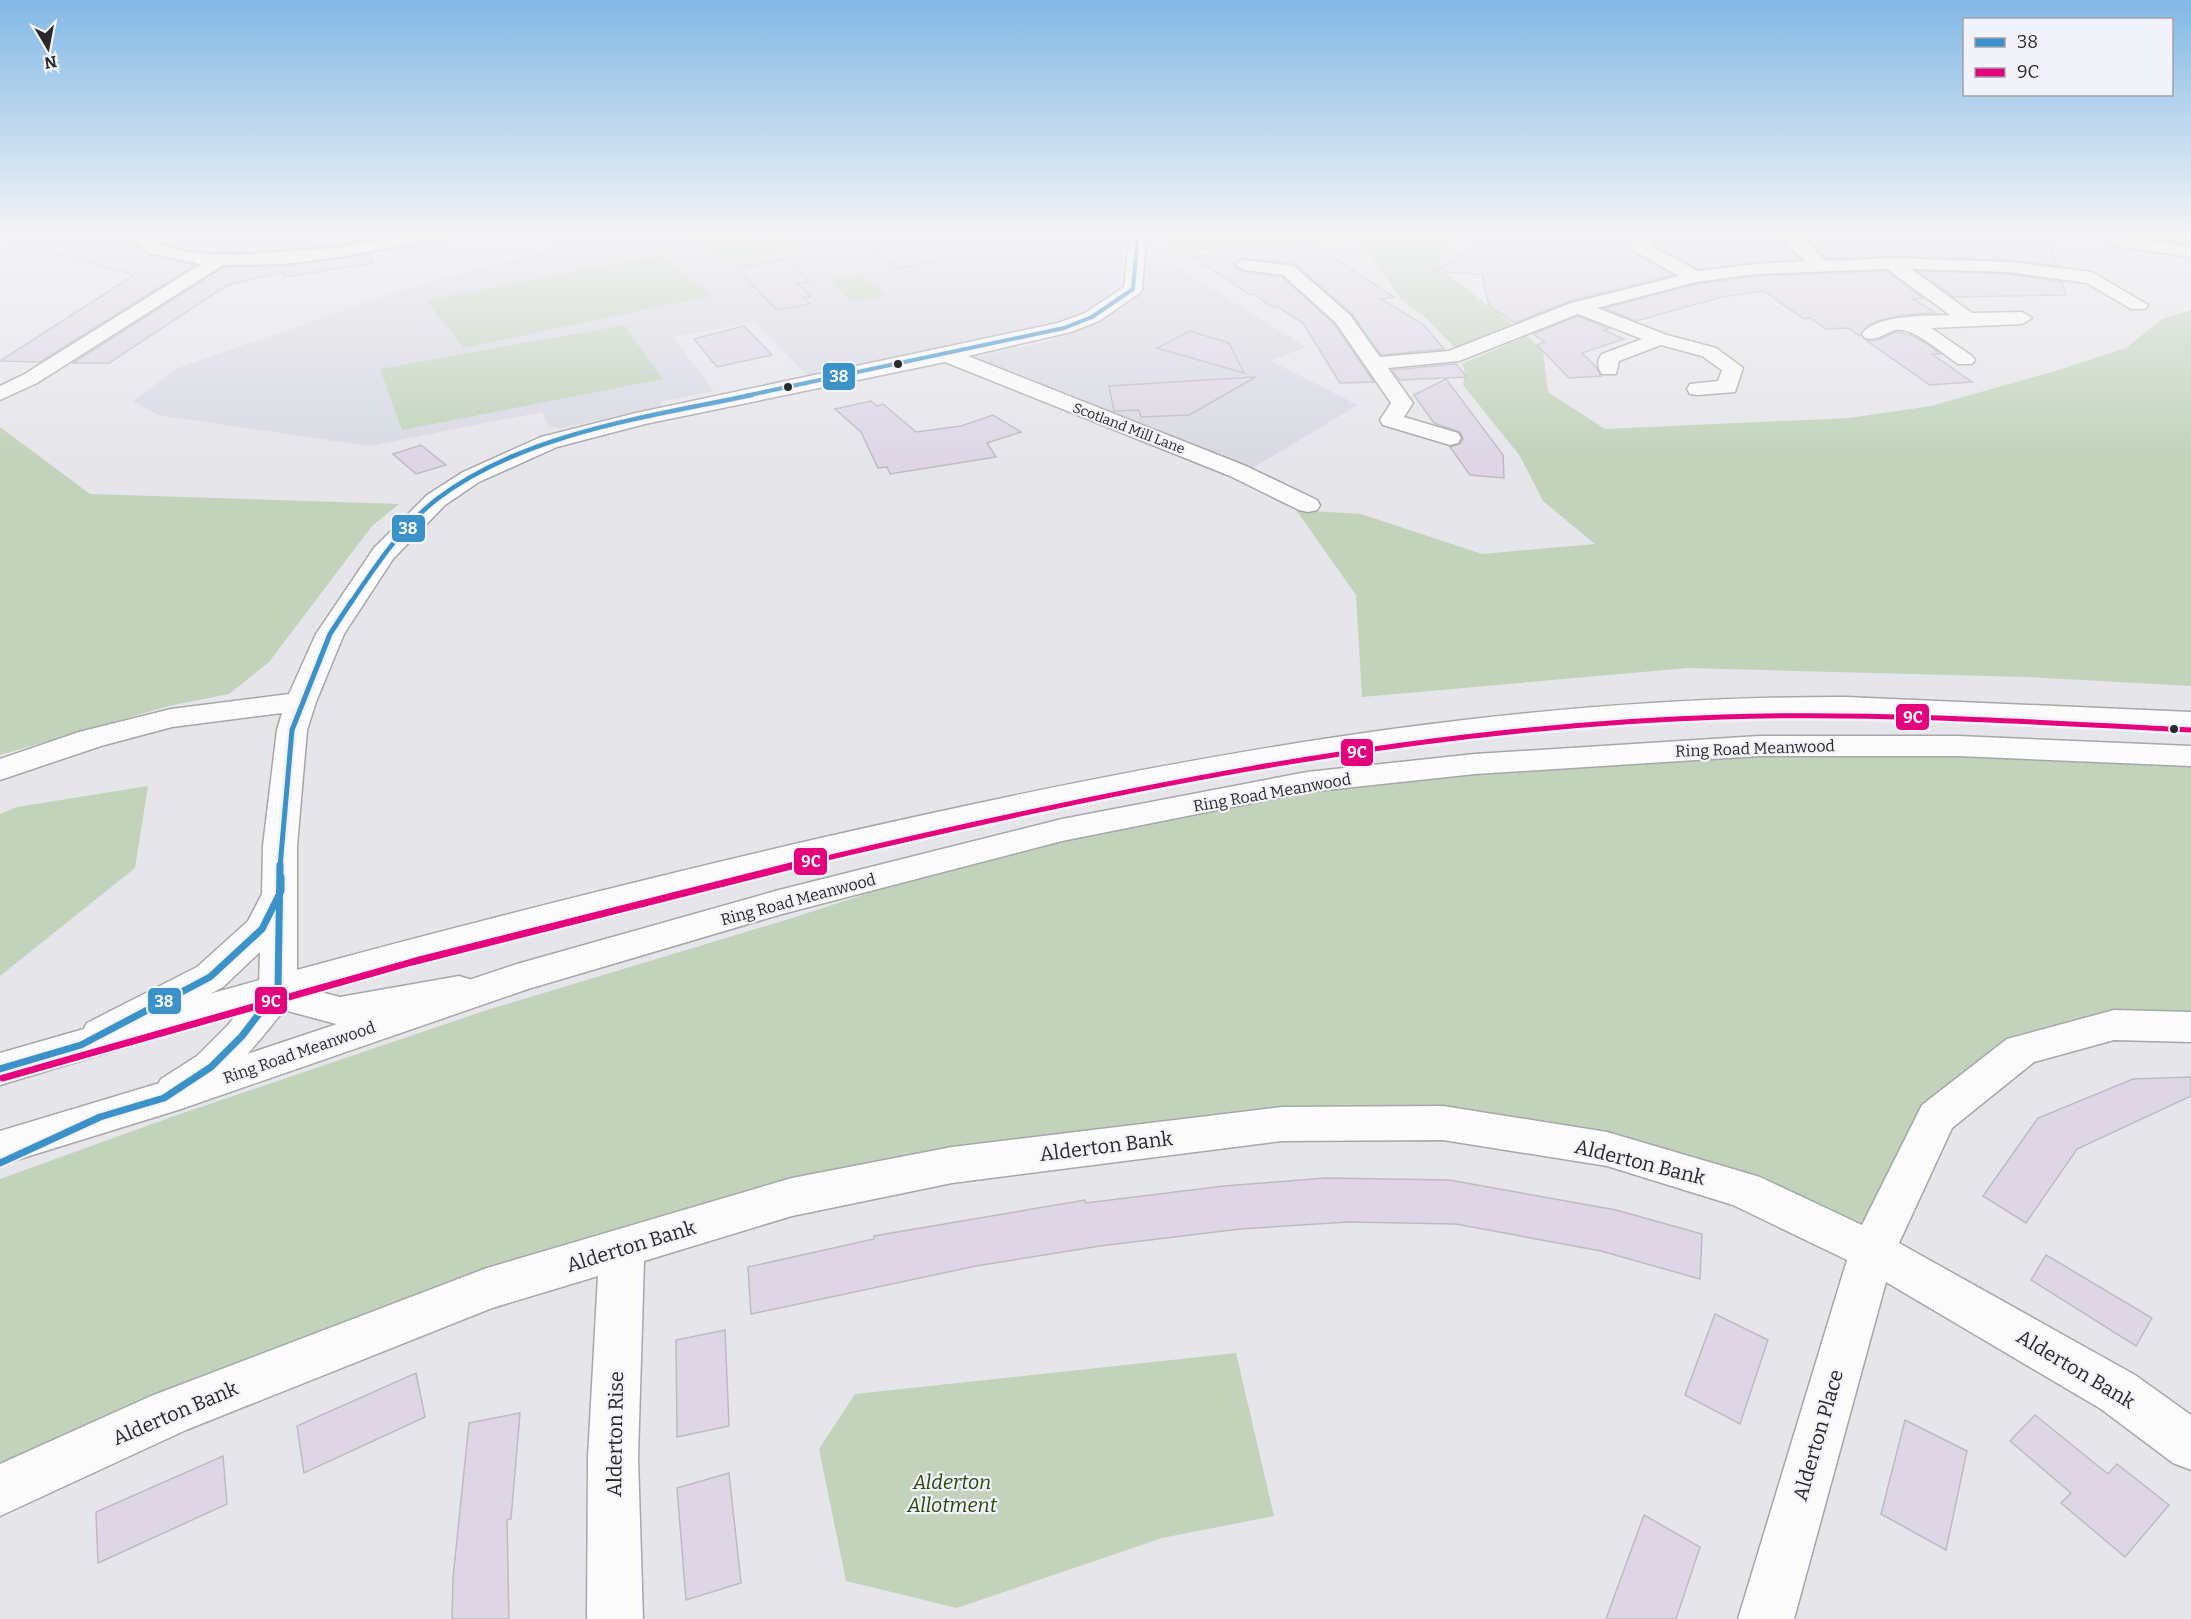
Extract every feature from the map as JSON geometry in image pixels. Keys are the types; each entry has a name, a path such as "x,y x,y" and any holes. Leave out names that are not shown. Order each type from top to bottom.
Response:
{"main road":[{"path":"0,394 30,379 144,308"},
{"path":"278,989 280,846 292,730 301,702 330,634 383,554 436,500 471,477 506,460 560,439 644,418 947,355 1064,328 1092,317 1106,308"},
{"path":"1330,308 1343,319 1402,403 1390,420 1450,438"},
{"path":"1376,363 1452,357 1577,308"},
{"path":"1579,308 1660,339 1709,352 1733,368 1727,387 1698,389"},
{"path":"1951,308 1968,320"},
{"path":"1880,325 2022,318"},
{"path":"1911,323 1965,360"},
{"path":"1610,370 1609,358 1660,339"},
{"name":"Scotland Mill Lane","path":"947,355 1238,471 1308,505"},
{"path":"0,770 90,739 171,718 301,702"},
{"path":"0,1069 278,989 758,864 1055,795 1262,755 1396,736 1528,721 1732,707 1937,709 2191,721"},
{"name":"Ring Road Meanwood","path":"164,1098 517,978 779,902 1062,830 1307,782 1474,764 1759,746 1958,746 2191,756"},
{"path":"81,1045 210,977 262,929 281,891"},
{"name":"Ring Road Meanwood","path":"164,1098 212,1067 242,1036 278,989 298,1000 340,1011 517,978"},
{"name":"Alderton Place","path":"1766,1619 1872,1251 1937,1117 2021,1050 2114,1025 2191,1027"},
{"path":"0,1148 164,1098"},
{"path":"0,1163 100,1118"},
{"name":"Alderton Bank","path":"0,1490 170,1413 476,1293 792,1197 952,1165 1282,1124 1443,1123 1607,1149 1745,1190 1872,1251 2118,1392 2191,1445"},
{"name":"Alderton Rise","path":"615,1619 613,1456 622,1249"}],"shaded area":[{"path":"352,308 1089,308 1056,324 810,379 754,322 673,337 714,391 659,402 661,406 562,428 549,427 542,412 369,446 158,415 133,401 178,368"},
{"path":"1122,308 1242,308 1306,347 1271,361 1358,405 1248,471 966,359 1048,341 1093,324"}],"green space":[{"path":"432,308 656,308 464,348"},
{"path":"1412,308 1491,308 1513,325 1455,348 1426,318"},
{"path":"2191,310 2191,686 2026,677 1688,668 1362,697 1356,595 1296,510 1361,514 1482,554 1595,544 1543,501 1520,456 1463,385 1465,371 1462,364 1527,336 1543,351 1548,392 1605,429 1849,418 1931,406 2052,372 2126,348 2162,319"},
{"path":"624,325 663,379 402,430 380,369"},
{"path":"0,427 90,494 399,504 372,526 269,662 229,694 169,706 0,755"},
{"path":"1618,754 2191,756 2191,1027 2021,1051 1937,1117 1872,1251 1745,1190 1443,1123 952,1165 622,1249 0,1490 0,1179 177,1115 487,1010 789,919 1062,830 1307,782"},
{"path":"148,786 135,868 0,976 0,814 17,807"},
{"name":"Alderton Allotment","path":"1236,1353 1274,1516 1162,1538 957,1608 846,1581 819,1449 855,1394"}],"building":[{"path":"83,308 127,308 40,362 0,361"},
{"path":"160,308 193,308 109,363 73,363"},
{"path":"1279,308 1316,308 1334,324 1374,382 1340,383 1303,323"},
{"path":"1345,308 1395,308 1424,325 1444,349 1381,355"},
{"path":"1491,308 1554,308 1515,323"},
{"path":"1606,308 1684,308 1636,321"},
{"path":"1788,308 1927,308 1936,313 1902,315 1878,321 1867,326 1860,336 1849,328 1826,329 1810,318 1804,319"},
{"path":"1578,316 1609,329 1603,330 1624,339 1582,353 1596,367 1601,376 1569,378 1537,345 1545,342 1533,334"},
{"path":"744,326 772,355 717,367 694,339"},
{"path":"1190,331 1229,343 1244,373 1157,348"},
{"path":"1896,332 1910,335 1927,344 1940,354 1932,354 1972,382 1930,385 1867,341 1878,340"},
{"path":"1456,364 1467,377 1400,380 1392,370"},
{"path":"1256,377 1189,415 1141,417 1139,410 1114,411 1109,386"},
{"path":"1446,379 1503,455 1504,478 1470,475 1450,447 1460,444 1463,439 1460,432 1434,423 1414,395"},
{"path":"871,401 877,406 883,404 916,432 961,426 993,415 1021,432 987,443 996,457 890,474 887,467 878,468 861,432 835,409"},
{"path":"421,445 446,465 416,474 393,454"},
{"path":"2191,1077 2191,1096 2077,1149 2026,1223 1983,1196 2038,1118 2133,1079"},
{"path":"1326,1178 1449,1180 1616,1210 1702,1234 1700,1279 1601,1251 1456,1224 1348,1222 1240,1229 1100,1246 976,1266 751,1314 748,1267 874,1239 874,1236 1085,1200 1086,1203 1224,1186"},
{"path":"2046,1255 2152,1318 2136,1346 2031,1280"},
{"path":"1715,1314 1768,1340 1740,1424 1685,1395"},
{"path":"725,1330 729,1426 677,1437 676,1340"},
{"path":"416,1373 425,1417 304,1473 297,1426"},
{"path":"520,1413 511,1519 507,1520 509,1619 452,1619 453,1578 469,1423"},
{"path":"2035,1415 2108,1474 2117,1464 2169,1505 2125,1557 2061,1503 2071,1493 2010,1441"},
{"path":"1905,1420 1967,1451 1946,1550 1881,1514"},
{"path":"223,1456 227,1504 98,1563 96,1512"},
{"path":"729,1473 741,1583 686,1600 677,1488"},
{"path":"1644,1515 1700,1547 1676,1619 1606,1619"}],"transit line":[{"name":"38","path":"0,1163 100,1117 164,1098 211,1067 242,1036 278,989 280,846 292,730 301,702 330,634 383,554 436,500 471,477 549,442 644,418 1064,328 1092,317 1106,308"},
{"name":"9C","path":"3,1078 412,962 618,908 1030,812 1236,772 1340,755 1444,740 1548,729 1653,720 1787,715 1922,717 2191,730"},
{"name":"38","path":"0,1069 81,1045 210,977 262,929 281,891 281,877"}]}
